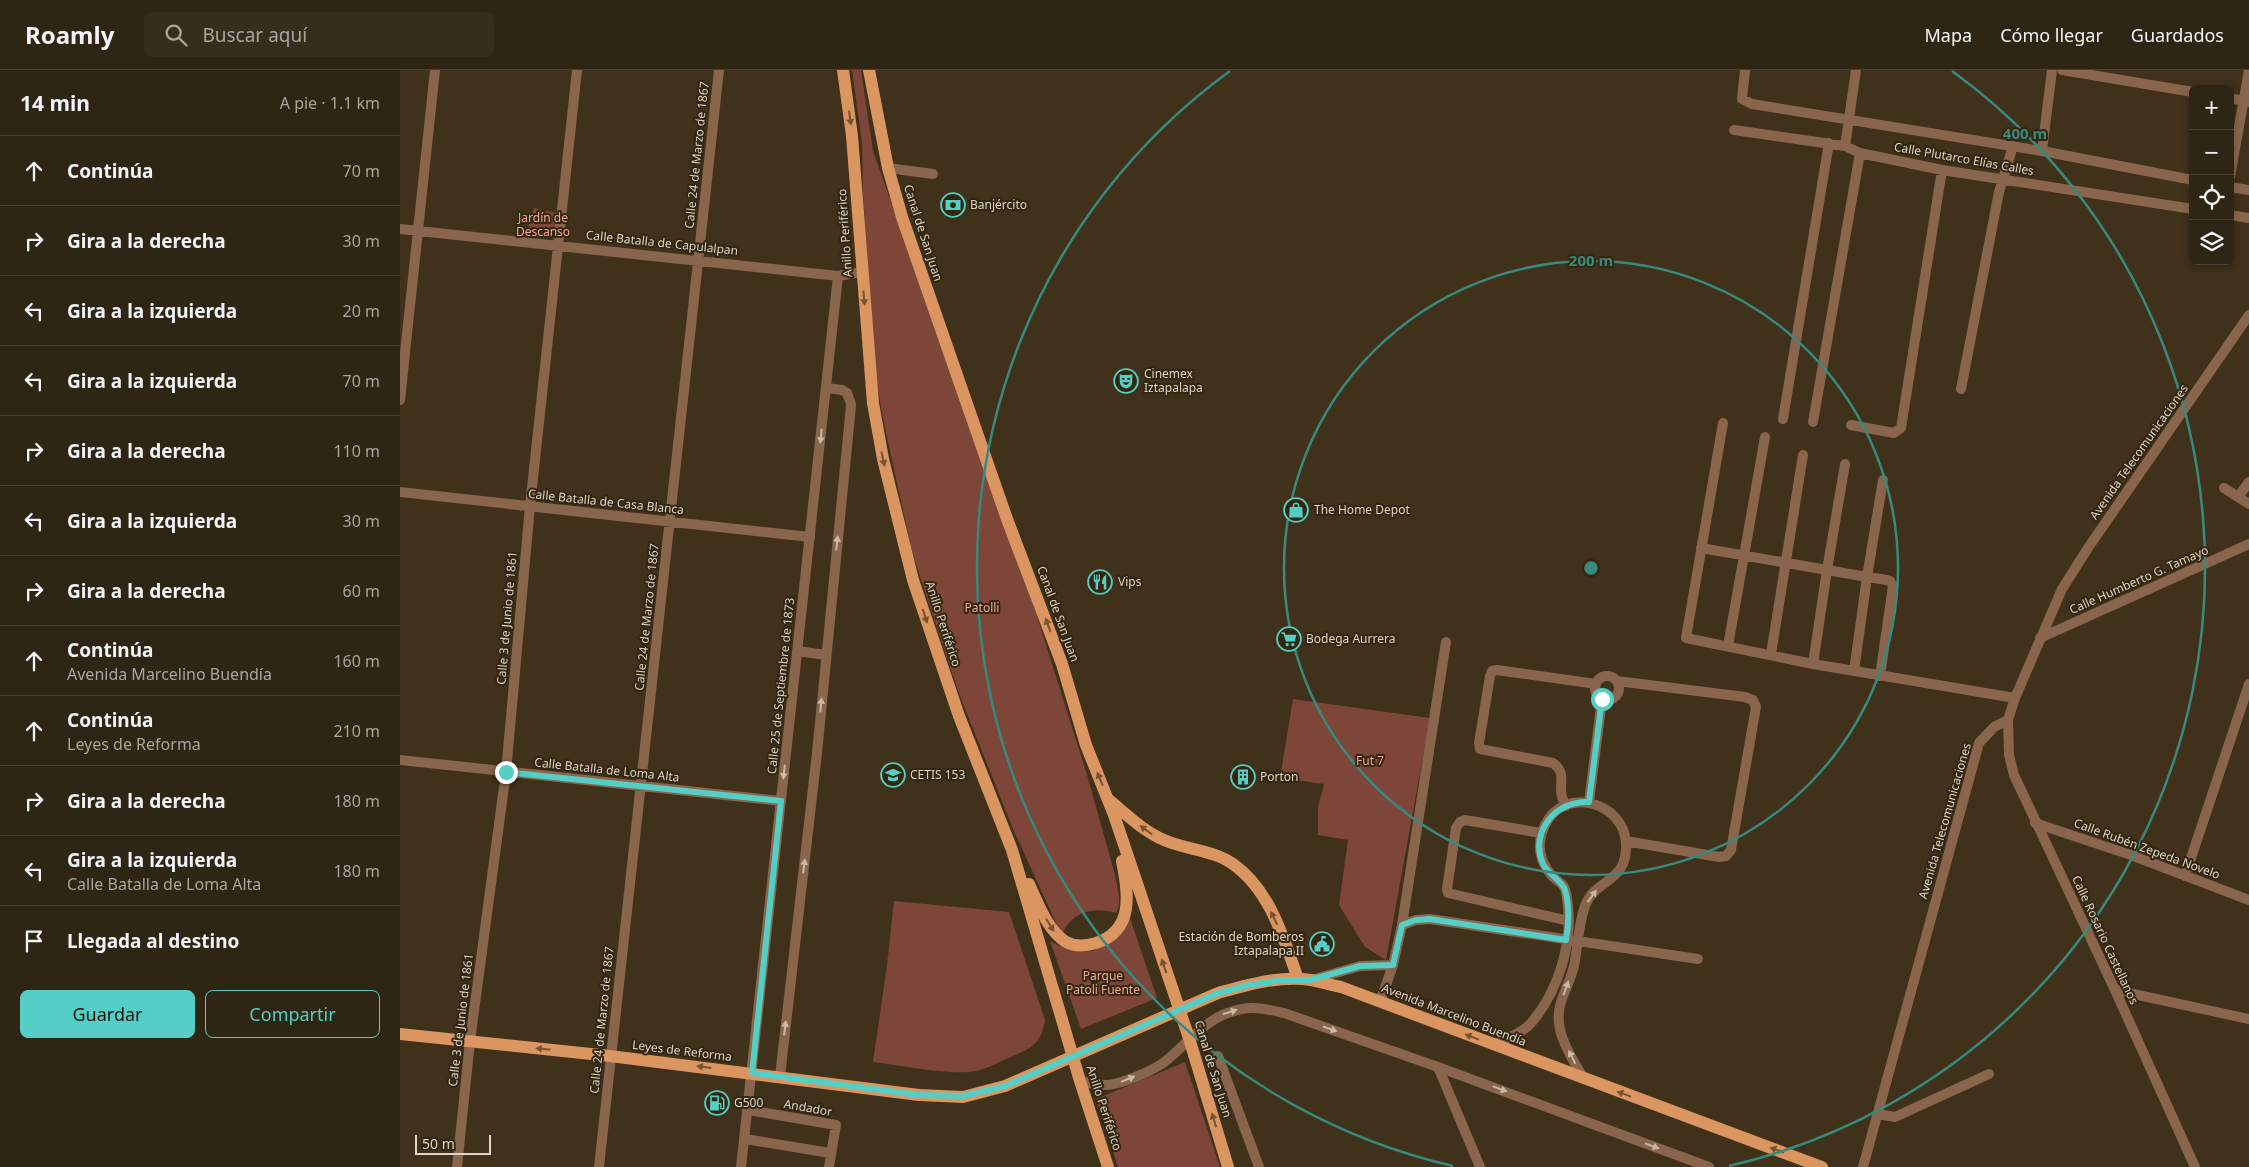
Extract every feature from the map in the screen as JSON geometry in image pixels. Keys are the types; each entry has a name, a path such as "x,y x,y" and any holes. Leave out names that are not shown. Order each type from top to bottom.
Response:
{"main road":[{"name":"Anillo Periférico","path":"843,70 852,136 873,402 883,459 903,542 959,716 1012,850 1080,1082 1108,1167"},
{"name":"Canal de San Juan","path":"870,70 888,168 941,333 1062,664 1086,745 1109,800 1180,1008 1228,1167"},
{"path":"1109,800 1153,835 1166,841 1215,855 1232,864 1246,875 1268,904 1304,980"},
{"path":"1012,850 1055,933 1066,942 1077,946 1095,943 1113,933 1121,923 1127,903 1127,890 1114,815"},
{"name":"Avenida Marcelino Buendía","path":"1072,1055 1218,993 1249,985 1304,980 1341,988 1380,1002 1493,1046 1822,1167"},
{"name":"Leyes de Reforma","path":"400,1034 610,1056 919,1095 963,1096 1005,1086 1072,1055"}],"street":[{"path":"400,400 435,70"},
{"name":"Calle 3 de Junio de 1861","path":"457,1167 470,1041 506,772 556,245 576,70"},
{"name":"Calle 24 de Marzo de 1867","path":"599,1167 719,70"},
{"name":"Calle Plutarco Elías Calles","path":"1745,70 1742,99 1752,104 2013,146 2189,179"},
{"path":"1844,146 1856,70"},
{"path":"2042,151 2052,70"},
{"path":"2062,70 2189,91"},
{"path":"2230,175 2246,101 2249,70"},
{"name":"Calle Plutarco Elías Calles","path":"1734,130 1829,143 1844,146 1860,154 1942,170 2189,208"},
{"path":"1783,419 1829,143"},
{"path":"1961,389 1999,192 2013,146"},
{"path":"1814,422 1860,154"},
{"path":"888,168 933,174"},
{"path":"1851,425 1894,433 1901,428 1942,170"},
{"path":"2234,188 2249,190"},
{"path":"2234,216 2249,218"},
{"name":"Calle Batalla de Capulalpan","path":"400,229 698,259 838,276 862,272"},
{"name":"Calle 25 de Septiembre de 1873","path":"741,1167 838,276"},
{"name":"Avenida Telecomunicaciones","path":"1863,1167 1979,743 1994,727 2008,720 2015,698 2062,589 2088,548 2249,315"},
{"path":"780,1076 817,753 851,404 847,393 827,388"},
{"path":"1723,423 1686,638 1813,664 2015,698"},
{"path":"1728,646 1764,437"},
{"path":"1771,654 1803,455"},
{"path":"1813,664 1845,464"},
{"path":"1854,671 1883,480"},
{"path":"2238,497 2249,482"},
{"path":"2224,488 2249,504"},
{"name":"Calle Batalla de Casa Blanca","path":"400,492 810,537"},
{"name":"Calle Humberto G. Tamayo","path":"2040,638 2249,544"},
{"path":"1702,548 1890,581 1893,586 1880,676"},
{"path":"1380,1002 1393,965 1402,925 1446,642"},
{"path":"797,651 826,655"},
{"path":"1566,806 1562,796 1562,773 1559,767 1544,760 1483,750 1479,743 1492,671 1584,684 1596,687 1605,699"},
{"path":"1596,687 1600,678 1606,676 1612,677 1618,684"},
{"path":"1618,684 1632,682 1745,697 1753,700 1756,707 1731,850 1726,856 1719,857 1626,841"},
{"path":"1605,699 1614,698 1618,684"},
{"path":"2185,876 2249,684"},
{"path":"1589,802 1601,710 1605,699"},
{"name":"Calle Rosario Castellanos","path":"2008,720 2008,755 2014,775 2115,990 2195,1167"},
{"name":"Calle Batalla de Loma Alta","path":"400,760 781,801"},
{"path":"1493,1046 1530,1024 1552,992 1559,975 1569,921 1564,887 1548,872 1540,854 1541,833 1553,814 1566,806 1589,802 1604,807 1619,820 1624,828 1626,841 1623,866 1616,875 1592,893 1585,905 1577,942 1574,968 1561,1002 1558,1018 1562,1035 1584,1079"},
{"path":"1541,833 1465,820 1460,822 1456,828 1448,893 1569,921"},
{"name":"Calle Rubén Zepeda Novelo","path":"2035,823 2249,900"},
{"path":"1402,925 1416,920 1430,919 1698,960"},
{"path":"1304,980 1360,966 1393,965"},
{"path":"2115,990 2249,1019"},
{"path":"1080,1082 1109,1085 1121,1082 1165,1062 1189,1038 1215,1018 1244,1008 1262,1008 1284,1013 1438,1067 1709,1167"},
{"path":"1218,1056 1259,1167"},
{"path":"1438,1067 1480,1167"},
{"path":"1877,1114 1895,1117 1989,1074"},
{"name":"Andador","path":"748,1110 836,1125 829,1167"},
{"path":"745,1139 830,1153"}],"green space":[{"name":"Patolli","path":"852,70 861,70 873,151 1036,613 1088,778 1115,875 1119,896 1119,906 1116,913 1100,910 1086,912 1073,919 1063,932 1057,925 1013,829 958,691 912,552 876,379 863,194 862,143"},
{"name":"Jardín de Descanso","path":"534,208 560,214 553,238 525,237"},
{"name":"Fut 7","path":"1293,699 1430,718 1386,960 1365,947 1339,905 1348,840 1318,835 1318,807 1324,784 1280,778"},
{"path":"894,901 1009,912 1045,1020 1041,1035 1030,1048 989,1067 966,1072 940,1071 873,1062"},
{"name":"Parque Patoli Fuente","path":"1130,918 1157,998 1081,1029 1050,941 1075,951 1095,950 1113,939"},
{"path":"1185,1062 1220,1167 1118,1167 1096,1099"}],"place":[{"name":"Banjército","path":"953,205"},
{"name":"Cinemex Iztapalapa","path":"1126,381"},
{"name":"The Home Depot","path":"1296,510"},
{"name":"Vips","path":"1100,582"},
{"name":"Bodega Aurrera","path":"1289,639"},
{"name":"CETIS 153","path":"893,775"},
{"name":"Porton","path":"1243,777"},
{"name":"Estación de Bomberos Iztapalapa II","path":"1322,944"},
{"name":"G500","path":"717,1103"}],"route":[{"path":"506,772 781,801 752,1073 919,1095 963,1096 1005,1086 1072,1055 1218,993 1249,985 1281,980 1310,980 1360,966 1393,965 1402,925 1416,920 1430,919 1566,940 1569,921 1564,887 1548,872 1540,854 1539,843 1546,822 1553,814 1566,806 1589,802 1602,699"}]}
